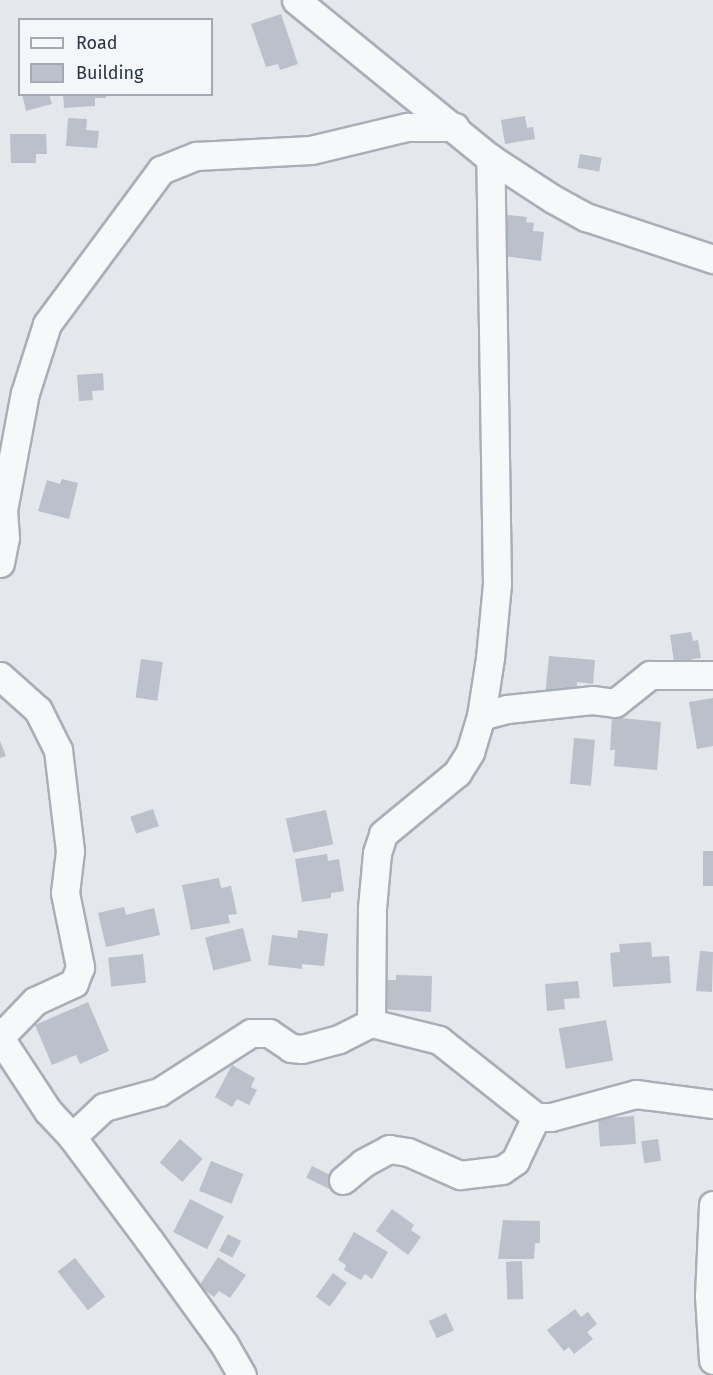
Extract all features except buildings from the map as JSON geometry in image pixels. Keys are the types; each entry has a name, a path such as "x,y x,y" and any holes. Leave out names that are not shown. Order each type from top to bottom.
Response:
{"street":[{"path":"296,0 307,13 454,127 490,158 586,217 713,259"},
{"path":"0,563 5,538 2,510 25,393 47,324 161,170 196,156 310,150 406,127 454,127"},
{"path":"371,1023 372,908 377,853 383,834 457,773 470,752 482,716 497,584 490,158"},
{"path":"482,716 507,709 592,700 615,703 650,675 713,675"},
{"path":"0,676 38,710 58,750 70,851 65,893 80,967 74,983 35,1001 0,1037 48,1111 72,1137 224,1344 242,1375"},
{"path":"72,1137 104,1107 159,1092 251,1033 269,1033 291,1048 302,1048 339,1039 371,1023 439,1040 536,1117 551,1117 636,1094 713,1104"},
{"path":"343,1180 389,1149 408,1152 460,1175 502,1170 515,1161 536,1117"},
{"path":"712,1345 709,1296 713,1205"}]}
